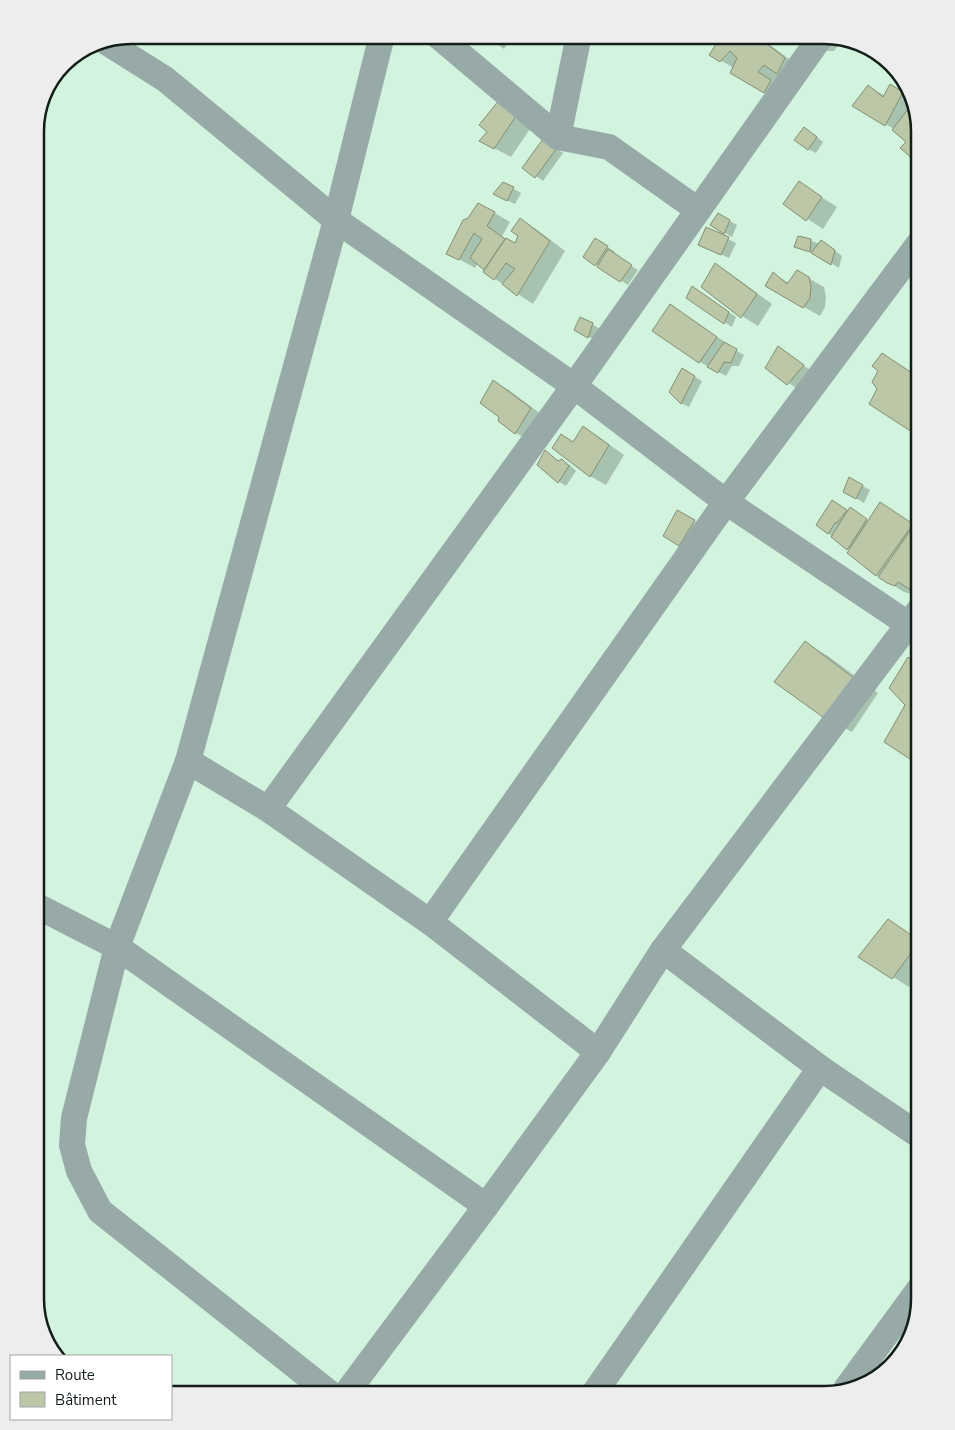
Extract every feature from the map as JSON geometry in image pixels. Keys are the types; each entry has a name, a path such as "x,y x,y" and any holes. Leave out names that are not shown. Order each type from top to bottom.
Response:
{"street":[{"path":"321,1386 100,1211 79,1171 72,1145 74,1118 117,947 188,761 336,220 380,44"},
{"path":"448,44 558,137 609,147 698,210"},
{"path":"558,137 577,44"},
{"path":"268,810 574,386 816,44"},
{"path":"112,46 165,79 336,220 574,386 726,502 911,619"},
{"path":"430,922 726,502 911,254"},
{"path":"352,1386 598,1052 664,950 791,779 911,628"},
{"path":"188,761 268,810 430,922 598,1052"},
{"path":"44,910 117,947 486,1206"},
{"path":"664,950 820,1068 911,1130"},
{"path":"599,1386 820,1068"},
{"path":"851,1382 911,1300"}],"building":[{"path":"716,44 767,44 785,58 777,74 764,65 758,72 771,80 764,93 730,73 737,58 730,51 720,62 709,55"},
{"path":"890,84 903,92 885,126 852,106 868,85 883,97"},
{"path":"500,99 518,113 494,149 479,141 487,132 479,125"},
{"path":"908,109 911,119 911,157 900,148 906,142 892,130"},
{"path":"804,127 817,137 808,150 794,140"},
{"path":"543,139 557,148 535,178 522,168"},
{"path":"799,181 822,197 806,221 783,204"},
{"path":"503,182 514,187 507,201 493,194"},
{"path":"478,203 495,212 487,226 505,239 484,270 470,258 482,239 474,233 459,260 446,254 463,220 468,218"},
{"path":"718,213 730,220 724,234 710,225"},
{"path":"520,218 550,241 517,296 502,284 515,269 506,263 494,280 483,272 506,238 515,243 518,236 511,231"},
{"path":"706,227 729,237 721,255 698,245"},
{"path":"798,236 811,239 810,252 794,247"},
{"path":"595,238 608,246 595,266 583,257"},
{"path":"821,240 835,250 831,265 811,253"},
{"path":"608,249 632,265 620,282 597,267"},
{"path":"715,263 757,294 741,318 701,287"},
{"path":"797,270 809,277 811,287 810,298 803,308 765,286 773,272 787,284"},
{"path":"692,286 729,312 724,324 686,298"},
{"path":"670,304 717,337 699,363 652,331"},
{"path":"580,317 593,323 588,338 574,330"},
{"path":"724,342 737,349 731,363 724,362 718,373 707,367"},
{"path":"778,346 804,365 787,385 765,368"},
{"path":"882,353 911,372 911,431 869,404 877,389 872,382 878,371 872,366"},
{"path":"682,368 695,376 681,404 669,392"},
{"path":"493,380 531,408 515,434 498,421 499,417 480,403"},
{"path":"583,426 609,445 590,477 552,448 561,434 573,442"},
{"path":"545,450 558,461 562,459 569,466 558,483 537,465"},
{"path":"849,477 863,485 856,499 843,492"},
{"path":"832,500 847,510 828,534 816,525"},
{"path":"880,502 911,523 911,527 876,576 847,553"},
{"path":"850,507 867,519 847,550 831,537"},
{"path":"677,510 695,520 679,546 663,536"},
{"path":"911,529 911,590 898,582 895,586 878,577"},
{"path":"805,641 855,679 827,720 774,682"},
{"path":"908,657 911,659 911,760 884,742 905,705 889,688"},
{"path":"888,919 911,935 911,953 892,979 858,957"}]}
